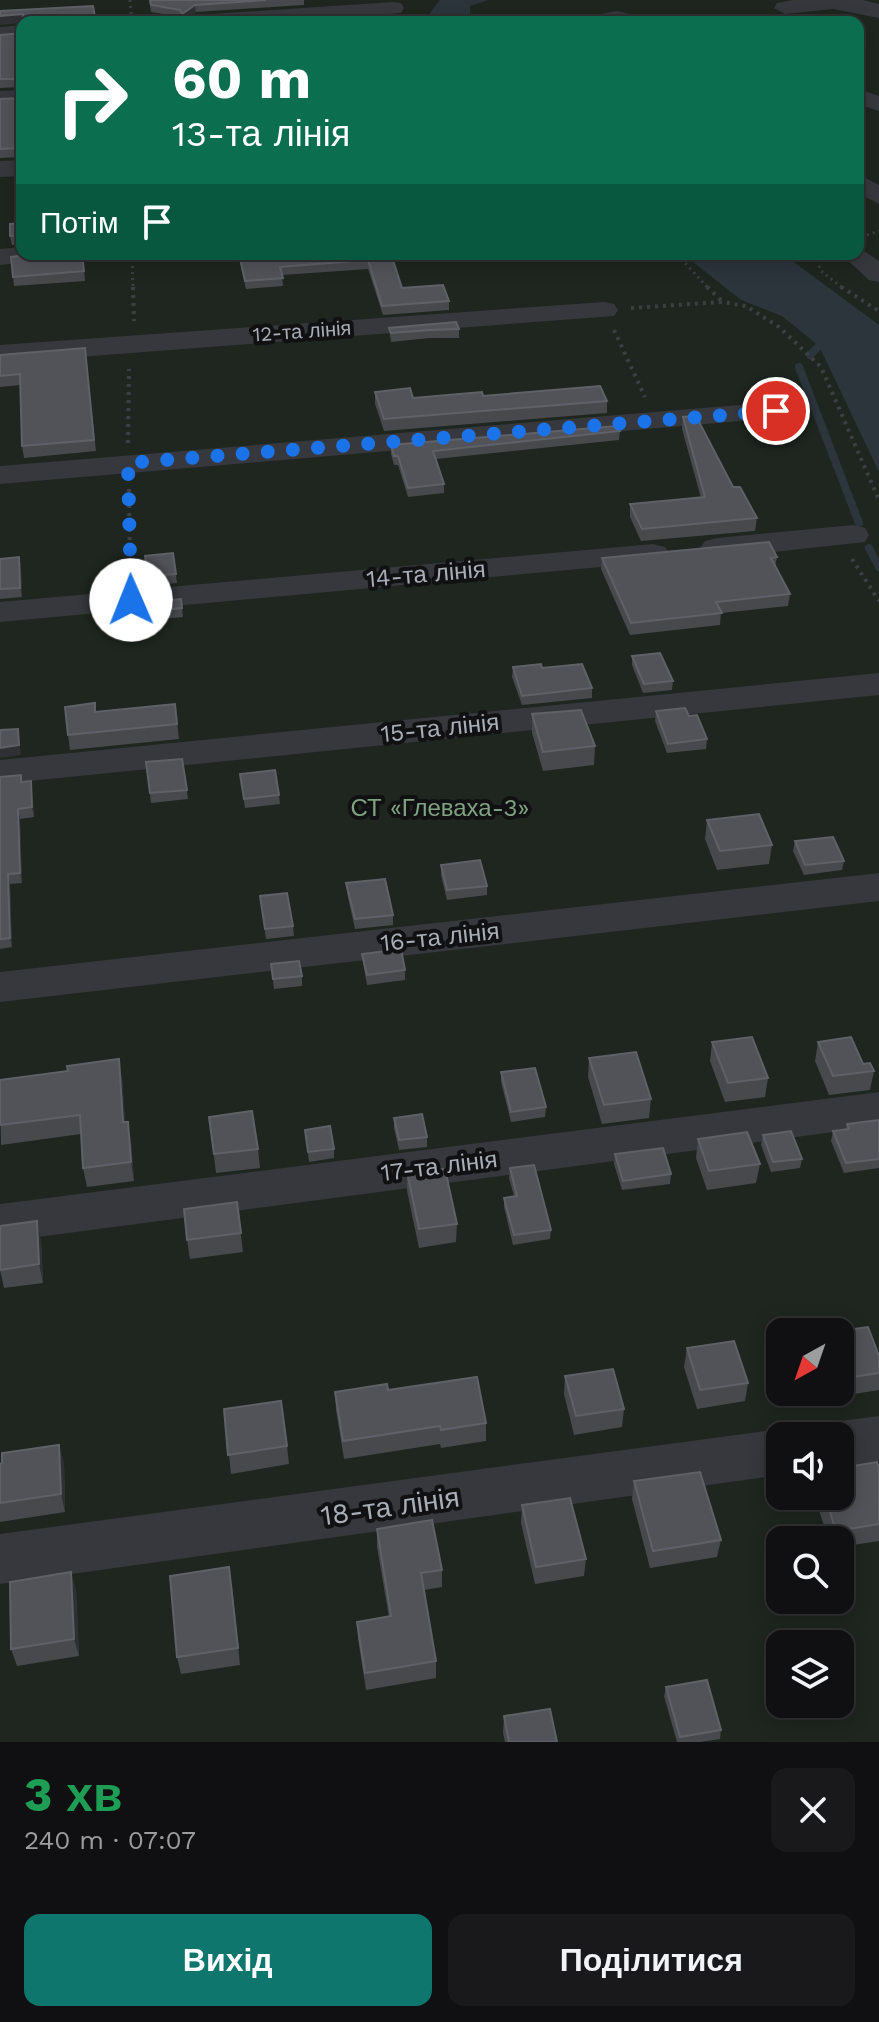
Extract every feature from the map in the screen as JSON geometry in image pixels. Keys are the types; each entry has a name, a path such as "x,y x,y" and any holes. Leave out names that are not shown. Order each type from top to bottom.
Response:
{"lane":[{"path":"778,8 821,1 853,2 879,11"},
{"path":"280,16 393,8"},
{"path":"862,260 879,274"},
{"name":"12-та лінія","path":"0,354 604,310"},
{"path":"0,475 776,411"},
{"name":"14-та лінія","path":"0,612 846,536"},
{"name":"15-та лінія","path":"0,772 879,684"},
{"name":"16-та лінія","path":"0,987 879,887"},
{"name":"17-та лінія","path":"0,1223 879,1109"},
{"path":"854,1442 879,1439"},
{"name":"18-та лінія","path":"0,1559 766,1454"}],"path":[{"path":"131,600 128,463 129,353 135,343 132,260"},
{"path":"681,260 693,267 704,286 722,302"},
{"path":"818,260 820,270 861,302 879,311"},
{"path":"656,420 604,310 722,302 746,306 779,327 821,367 879,500"},
{"path":"846,536 879,601"}],"green space":[{"name":"СТ «Глеваха-3»","path":"0,0 879,0 879,1742 0,1742"}],"shaded area":[{"path":"440,0 488,0 470,6 470,16 428,16"},
{"path":"690,260 791,260 879,325 879,472 819,346 782,316 741,300"}],"building":[{"path":"150,0 266,0 195,5 182,14 180,10 151,5"},
{"path":"93,6 95,16 0,16 0,11"},
{"path":"16,34 16,79 0,79 0,35"},
{"path":"16,98 16,148 0,149 0,99"},
{"path":"10,224 16,224 16,236 10,236"},
{"path":"16,256 16,260 83,260 84,271 13,277 11,257"},
{"path":"240,260 368,260 280,267 283,278 245,281"},
{"path":"368,260 393,260 402,288 443,285 449,301 382,306"},
{"path":"456,322 459,329 391,333 389,328"},
{"path":"85,348 94,440 22,446 20,374 0,376 0,355"},
{"path":"600,386 607,401 384,419 375,392 410,388 413,398 482,392 483,396"},
{"path":"696,416 733,487 740,487 757,518 642,529 630,504 705,497 683,417"},
{"path":"617,426 620,431 433,451 444,484 408,488 398,456 394,456 391,445"},
{"path":"769,542 777,557 771,558 790,594 716,602 722,613 631,623 602,558"},
{"path":"173,553 176,574 147,576 145,556"},
{"path":"19,557 20,588 0,589 0,559"},
{"path":"181,599 182,608 152,611 151,602"},
{"path":"660,653 673,681 644,684 632,656"},
{"path":"541,664 542,668 582,664 592,688 522,696 513,667"},
{"path":"95,703 95,712 175,704 177,724 68,735 65,707"},
{"path":"685,708 689,716 697,715 707,739 668,744 656,711"},
{"path":"581,710 595,746 543,752 532,714"},
{"path":"18,729 19,745 0,748 0,730"},
{"path":"182,759 187,790 150,793 146,762"},
{"path":"275,770 279,795 244,799 240,774"},
{"path":"21,775 21,782 31,781 32,807 18,809 20,873 8,874 10,938 0,939 0,777"},
{"path":"759,814 772,845 720,851 707,820"},
{"path":"833,837 844,861 805,865 795,841"},
{"path":"480,860 487,886 447,890 441,865"},
{"path":"385,879 393,915 355,919 346,883"},
{"path":"287,893 293,926 265,929 260,896"},
{"path":"401,949 405,970 367,975 362,954"},
{"path":"299,961 302,976 273,979 271,964"},
{"path":"752,1037 768,1078 728,1083 712,1042"},
{"path":"851,1037 863,1064 870,1063 874,1071 833,1076 818,1042"},
{"path":"636,1052 651,1099 604,1105 589,1058"},
{"path":"119,1059 123,1122 128,1122 131,1162 83,1168 80,1115 0,1125 0,1080 68,1071 67,1066"},
{"path":"535,1068 546,1107 511,1112 501,1072"},
{"path":"252,1111 258,1149 214,1154 209,1117"},
{"path":"422,1114 427,1137 399,1140 394,1118"},
{"path":"879,1120 879,1159 846,1163 833,1131 849,1129 847,1124"},
{"path":"330,1126 334,1149 308,1152 305,1130"},
{"path":"791,1131 802,1159 773,1162 763,1135"},
{"path":"747,1132 760,1164 709,1171 698,1139"},
{"path":"663,1148 671,1174 623,1181 615,1154"},
{"path":"534,1165 551,1230 514,1235 504,1198 517,1196 510,1168"},
{"path":"445,1169 457,1224 419,1229 407,1172"},
{"path":"237,1202 241,1233 187,1240 184,1209"},
{"path":"37,1221 39,1264 0,1270 0,1226"},
{"path":"868,1327 879,1356 879,1373 854,1377 854,1329"},
{"path":"734,1341 748,1383 700,1390 687,1348"},
{"path":"613,1369 624,1409 576,1416 565,1376"},
{"path":"477,1377 486,1423 441,1430 440,1426 343,1441 335,1392 387,1384 388,1390"},
{"path":"281,1401 287,1446 228,1455 224,1409"},
{"path":"59,1445 61,1494 0,1503 2,1453"},
{"path":"877,1462 879,1524 854,1528 834,1526 829,1510 854,1510 854,1466"},
{"path":"700,1472 721,1540 653,1551 634,1481"},
{"path":"570,1498 586,1559 536,1567 522,1505"},
{"path":"432,1520 442,1570 421,1573 436,1661 365,1673 357,1622 391,1616 377,1529"},
{"path":"229,1567 238,1648 177,1657 170,1576"},
{"path":"71,1572 74,1639 11,1649 10,1582"},
{"path":"707,1680 721,1730 680,1737 666,1687"},
{"path":"550,1709 557,1742 509,1742 504,1716"}],"waterway":[{"path":"810,355 819,346"},
{"path":"799,367 859,523"},
{"path":"869,548 879,567"}],"route":[{"path":"131,600 128,463 776,411"}]}
